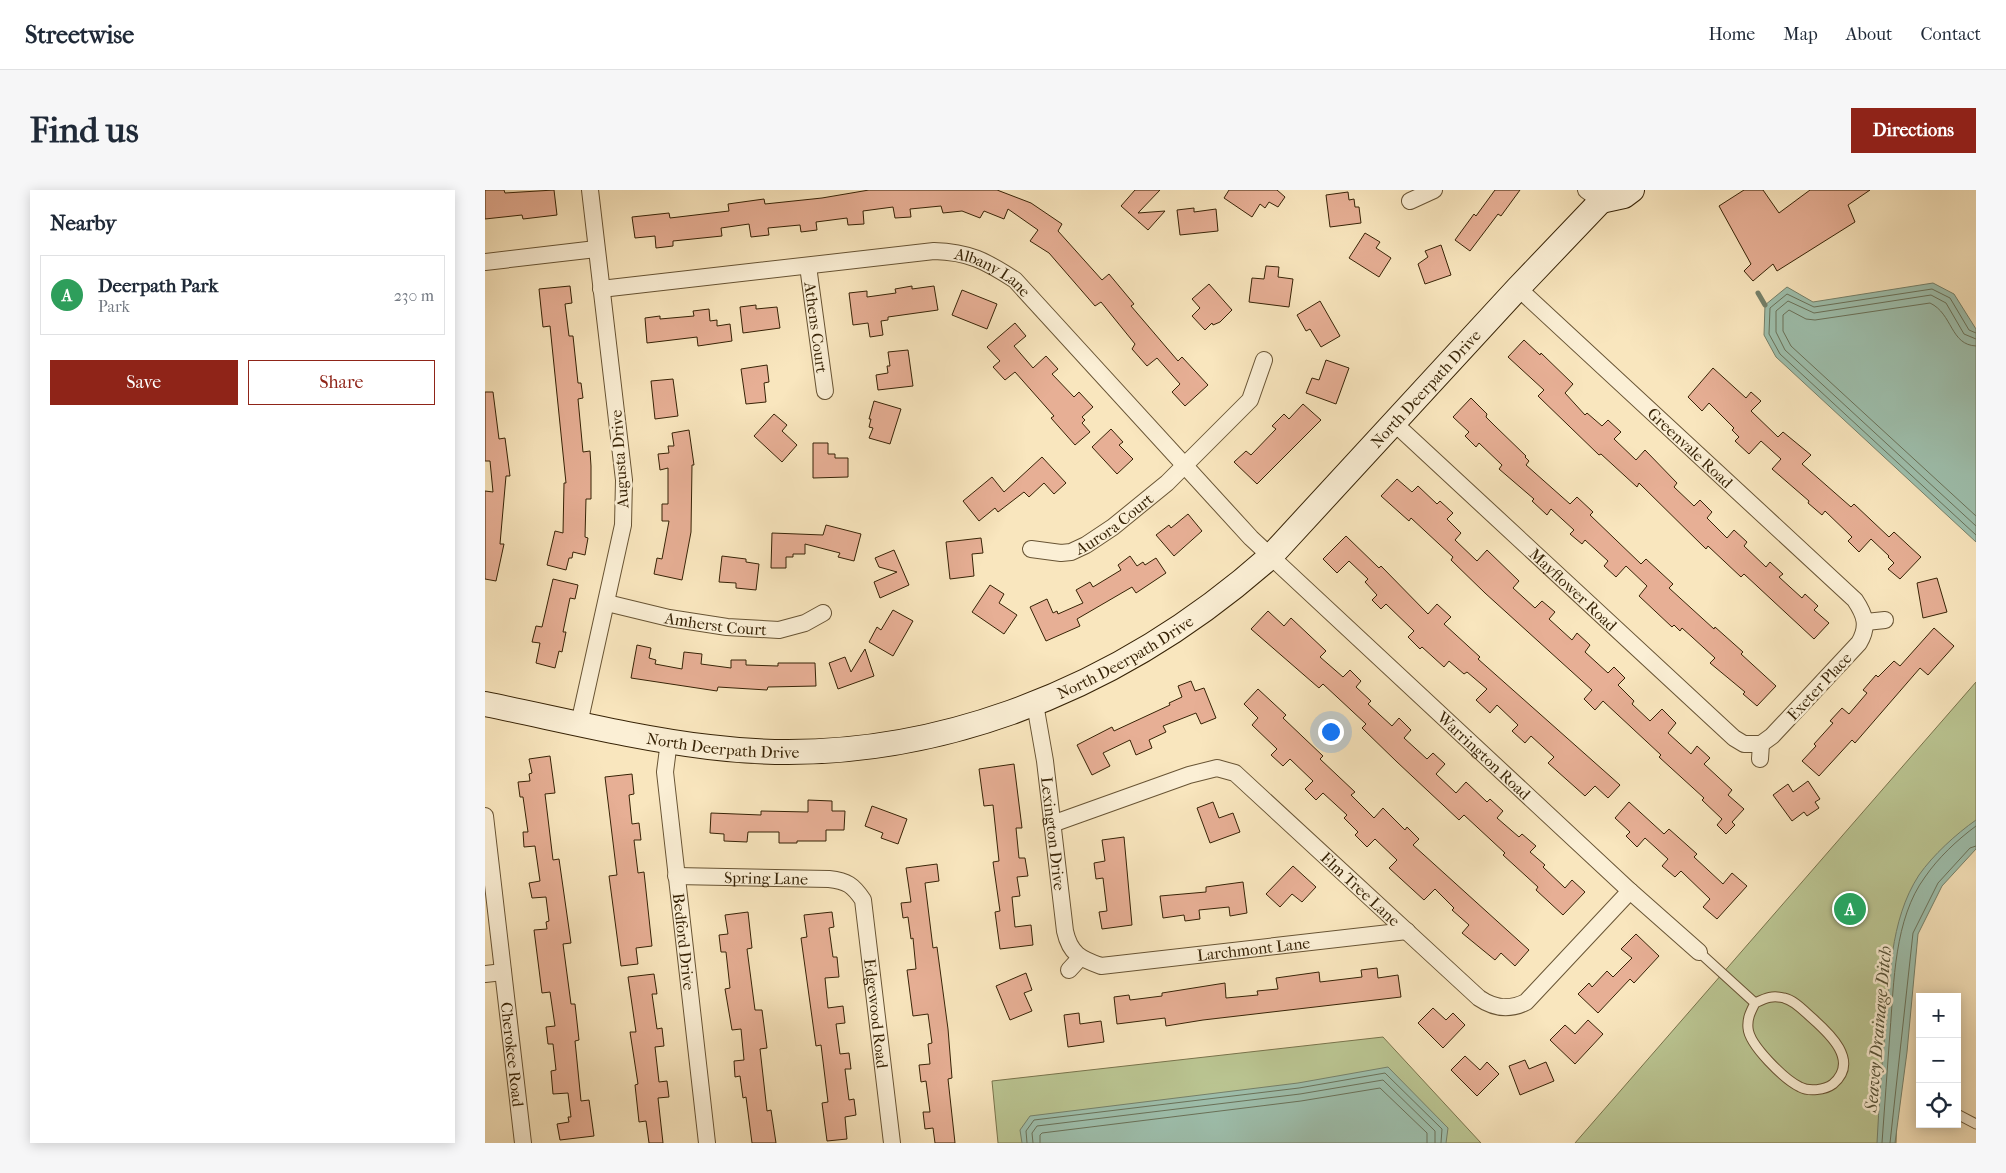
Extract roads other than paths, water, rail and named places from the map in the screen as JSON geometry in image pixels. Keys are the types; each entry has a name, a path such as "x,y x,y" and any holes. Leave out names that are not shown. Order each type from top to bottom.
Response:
{"street":[{"name":"Augusta Drive","path":"579,724 623,525 624,480 590,190"},
{"path":"1410,201 1434,190"},
{"name":"North Deerpath Drive","path":"485,705 669,741 710,747 756,751 824,751 859,748 938,735 1035,704 1081,684 1167,636 1246,578 1271,556 1518,288 1598,194 1624,196 1632,190"},
{"path":"485,262 596,248"},
{"name":"Albany Lane","path":"601,289 934,251 953,251 985,260 1015,280 1251,538 1271,556"},
{"name":"Athens Court","path":"808,266 825,391"},
{"name":"Greenvale Road","path":"1518,288 1855,600 1864,616"},
{"name":"Aurora Court","path":"1031,549 1061,553 1086,545 1113,527 1167,483 1250,400 1263,360"},
{"name":"Mayflower Road","path":"1393,422 1734,738 1743,744 1761,751"},
{"name":"Warrington Road","path":"1271,556 1630,891 1699,952"},
{"name":"Amherst Court","path":"607,603 679,619 727,627 770,629 791,628 823,613"},
{"path":"1864,616 1885,620"},
{"name":"Exeter Place","path":"1761,751 1772,736 1859,643 1864,634 1864,616"},
{"name":"Lexington Drive","path":"1035,704 1067,944 1075,964 1101,966"},
{"name":"Bedford Drive","path":"669,741 665,772 707,1143"},
{"name":"Elm Tree Lane","path":"1052,824 1189,775 1217,768 1226,769 1235,773 1479,998 1507,1015 1513,1008 1527,1002 1630,891"},
{"name":"Cherokee Road","path":"485,816 523,1143"},
{"name":"Spring Lane","path":"676,876 829,879 845,881 854,886"},
{"name":"Edgewood Road","path":"854,886 863,900 892,1143"},
{"name":"Larchmont Lane","path":"1101,966 1407,931"},
{"path":"485,974 503,972"}],"lane":[{"path":"1699,952 1755,1003"},
{"path":"1770,996 1787,998 1838,1043 1844,1060 1839,1076 1833,1084 1813,1090 1800,1088 1761,1053 1751,1042 1747,1029 1749,1015 1755,1003 1770,996"},
{"path":"1961,1116 1976,1124"}],"water":[{"path":"1933,283 1954,294 1976,329 1976,542 1776,357 1764,335 1765,305 1787,287 1813,302"},
{"path":"1976,820 1976,849 1942,886 1918,934 1907,1052 1895,1143 1877,1143 1890,972 1896,931 1909,893 1919,875 1945,845"},
{"path":"1388,1067 1448,1128 1446,1143 1022,1143 1020,1130 1030,1116 1298,1083"}],"waterway":[{"path":"1758,293 1765,305"}],"place":[{"name":"Deerpath Park","path":"1850,909"}],"water label":[{"name":"Seavey Drainage Ditch","path":"1878,1029"}]}
